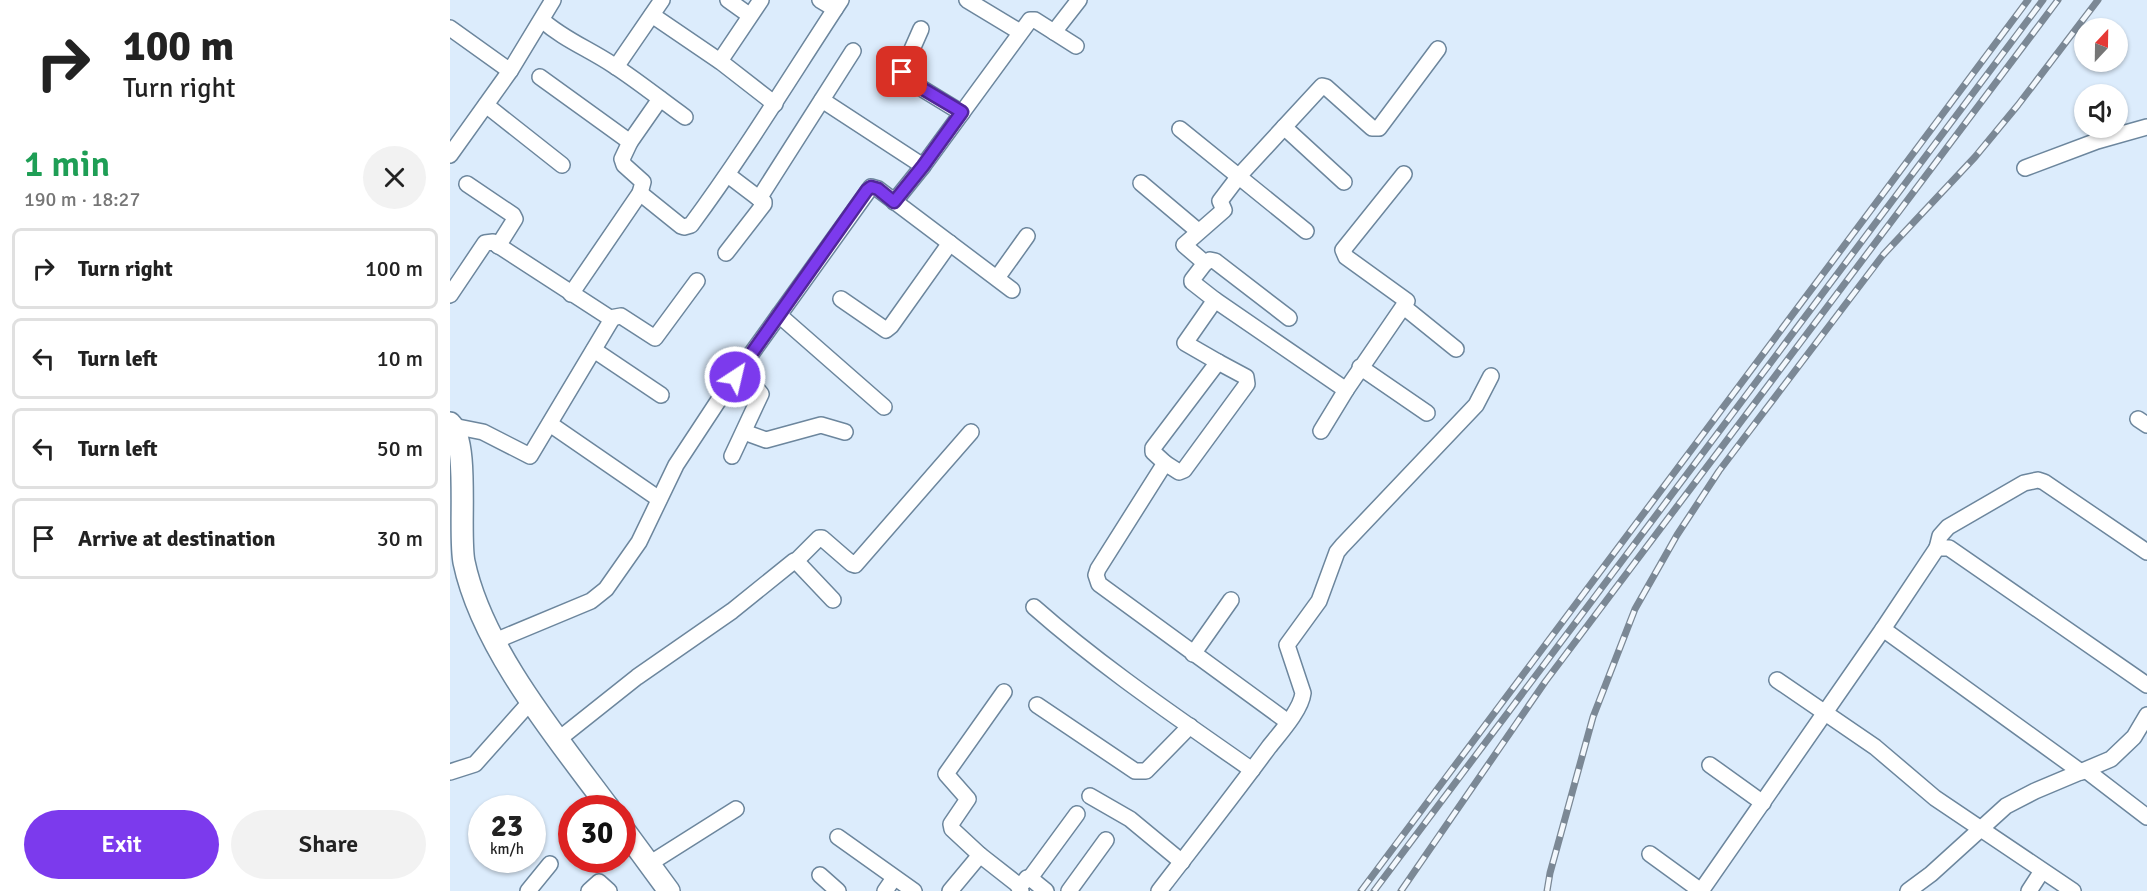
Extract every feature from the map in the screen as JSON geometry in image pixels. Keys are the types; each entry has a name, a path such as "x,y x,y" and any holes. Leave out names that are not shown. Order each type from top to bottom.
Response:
{"street":[{"path":"450,155 510,71 553,0"},
{"path":"616,67 662,0"},
{"path":"728,0 749,15"},
{"path":"720,61 760,0"},
{"path":"640,193 681,226 688,227 728,175 838,5 820,0"},
{"path":"967,0 1020,32"},
{"path":"1054,32 1079,0"},
{"path":"652,15 720,61 775,104"},
{"path":"894,202 1032,19 1076,46"},
{"path":"542,20 557,33 616,67 685,117"},
{"path":"450,28 510,71"},
{"path":"921,29 902,72 903,77 962,112"},
{"path":"1205,263 1185,246 1185,243 1224,210 1220,201 1239,176 1320,87 1324,86 1372,128 1379,128 1438,49"},
{"path":"758,198 853,51"},
{"path":"540,77 630,142"},
{"path":"571,294 640,193 643,182 622,162 623,155 660,99"},
{"path":"822,99 923,166"},
{"path":"486,105 562,165"},
{"path":"1284,127 1344,182"},
{"path":"2025,168 2097,141 2147,127"},
{"path":"1180,129 1306,231"},
{"path":"1321,431 1360,367 1407,303 1406,298 1346,257 1343,250 1404,174"},
{"path":"726,254 764,204 764,201 728,175"},
{"path":"1141,183 1198,231"},
{"path":"467,184 516,219 498,246"},
{"path":"495,640 599,596 639,542 676,465 735,377 871,187 878,189 1012,290"},
{"path":"997,278 1027,236"},
{"path":"450,295 485,243 493,242 612,319"},
{"path":"841,299 886,330 950,243"},
{"path":"1289,318 1215,261 1210,260 1205,263 1192,281 1215,300 1346,390"},
{"path":"452,425 483,432 530,456 612,319 619,315 655,338 697,281"},
{"path":"1215,300 1185,343 1246,377 1247,384 1184,470 1178,471 1153,452 1153,448 1218,362"},
{"path":"1404,307 1456,349"},
{"path":"779,315 884,407"},
{"path":"594,350 660,395"},
{"path":"1360,367 1427,413"},
{"path":"1159,891 1288,722 1302,699 1304,693 1287,645 1319,601 1337,552 1476,405 1491,376"},
{"path":"732,456 761,394 757,389 735,377"},
{"path":"550,424 659,499"},
{"path":"452,425 459,446 464,561 478,609 543,718 599,795"},
{"path":"744,432 766,440 821,425 845,432"},
{"path":"450,772 476,764 543,718 637,677 732,610 796,561 819,538 822,538 855,565 971,432"},
{"path":"1165,463 1098,569 1096,579 1099,584 1288,722"},
{"path":"1650,854 1701,891 1883,629 1937,548 1940,536 1948,527 2024,483 2038,480 2147,552"},
{"path":"1937,548 1949,548 2147,685"},
{"path":"796,561 833,600"},
{"path":"1193,654 1232,600"},
{"path":"1034,607 1064,633 1252,770"},
{"path":"1883,629 2147,817"},
{"path":"1777,680 1875,747 1926,791 1979,829 2073,891"},
{"path":"1004,692 946,774 968,799 951,826 980,855 1023,885 1046,891"},
{"path":"1037,705 1140,772 1146,771 1190,726"},
{"path":"1908,891 2018,798 2112,759 2134,737 2147,715"},
{"path":"1710,765 1763,803"},
{"path":"1090,796 1130,819 1182,862"},
{"path":"649,864 736,809"},
{"path":"1023,885 1077,814"},
{"path":"838,837 914,891"},
{"path":"1069,891 1106,840"},
{"path":"636,846 668,890"},
{"path":"950,891 980,855"},
{"path":"528,891 550,864"},
{"path":"2029,891 2042,871"},
{"path":"820,875 838,891"},
{"path":"885,891 894,878"},
{"path":"589,891 599,882 609,891"}],"railway":[{"path":"1361,891 2028,0"},
{"path":"1374,891 2043,0"},
{"path":"1401,891 1545,682 2058,0"},
{"path":"1547,891 1593,717 1635,609 1677,535 1719,471 1883,255 1975,157 2098,0"}],"route":[{"path":"735,377 867,190 874,187 894,202 962,112 903,77 902,72"}]}
